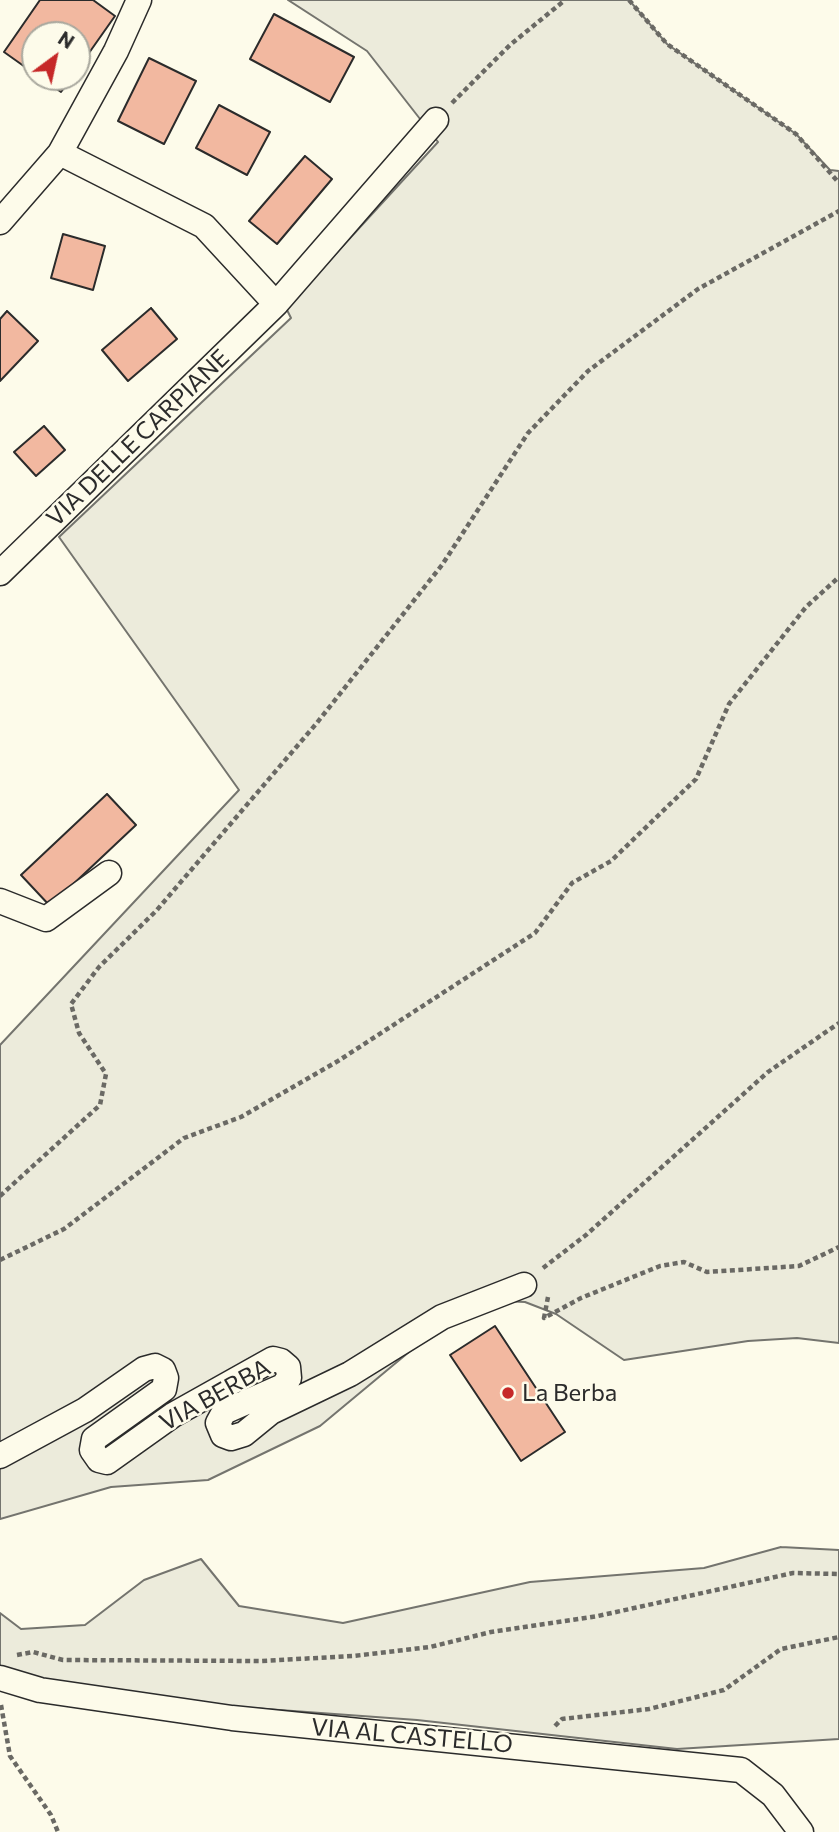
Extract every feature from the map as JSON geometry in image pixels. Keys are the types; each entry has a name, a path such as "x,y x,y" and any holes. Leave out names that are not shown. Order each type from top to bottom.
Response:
{"street":[{"path":"0,222 60,153 116,51 139,0"},
{"name":"VIA DELLE CARPIANE","path":"0,573 276,304 436,120"},
{"path":"60,153 204,226 276,304"},
{"path":"0,901 46,919 109,873"},
{"name":"VIA BERBA","path":"0,1457 85,1410 144,1369 155,1366 163,1370 166,1378 164,1389 94,1439 92,1450 99,1460 107,1462 173,1415 273,1359 281,1361 288,1367 289,1378 283,1386 224,1412 218,1423 223,1435 231,1438 244,1434 271,1412 350,1374 442,1317 524,1285"},
{"name":"VIA AL CASTELLO","path":"5,1667 40,1689 232,1718 741,1770 773,1796 801,1832"}],"path":[{"path":"436,120 510,45 565,0"},
{"path":"629,0 667,44 796,134 839,183"},
{"path":"0,1196 100,1105 106,1074 79,1033 71,1004 99,967 156,911 316,724 442,565 528,433 588,371 698,289 839,211"},
{"path":"0,1260 64,1229 184,1138 241,1117 338,1061 535,933 572,883 611,861 696,779 729,704 806,607 839,577"},
{"path":"524,1285 586,1235 768,1072 839,1023"},
{"path":"524,1285 536,1286 548,1296 544,1318 581,1298 660,1266 684,1262 707,1272 800,1266 839,1247"},
{"path":"5,1667 33,1652 63,1660 261,1661 353,1656 430,1647 491,1632 598,1616 710,1589 793,1573 839,1574"},
{"path":"561,1732 555,1726 562,1719 649,1709 724,1690 781,1649 839,1637"},
{"path":"0,1701 10,1756 51,1815 58,1832"}],"shaded area":[{"path":"288,0 629,0 667,44 796,134 830,170 839,171 839,1343 797,1338 748,1341 624,1360 556,1314 525,1302 480,1300 409,1352 320,1426 208,1480 111,1487 0,1519 0,1045 239,790 59,537 291,318 286,308 438,142 367,51"},
{"path":"781,1547 839,1550 839,1739 677,1749 417,1720 197,1704 72,1687 0,1669 0,1613 21,1629 85,1625 144,1580 201,1559 239,1606 343,1623 530,1582 704,1568"}],"building":[{"path":"40,0 93,0 115,16 91,50 91,21 25,21"},
{"path":"274,14 354,57 330,102 250,59"},
{"path":"21,27 21,64 4,52"},
{"path":"149,58 196,81 164,144 118,121"},
{"path":"219,105 270,132 247,175 196,148"},
{"path":"305,156 332,179 277,244 249,221"},
{"path":"63,234 105,246 93,290 51,278"},
{"path":"151,308 177,339 128,381 102,350"},
{"path":"7,311 38,341 0,381 0,319"},
{"path":"44,426 65,450 36,476 14,452"},
{"path":"107,794 136,825 50,906 21,875"},
{"name":"La Berba","path":"495,1326 565,1432 521,1461 450,1355"}],"place":[{"name":"La Berba","path":"508,1393"}]}
